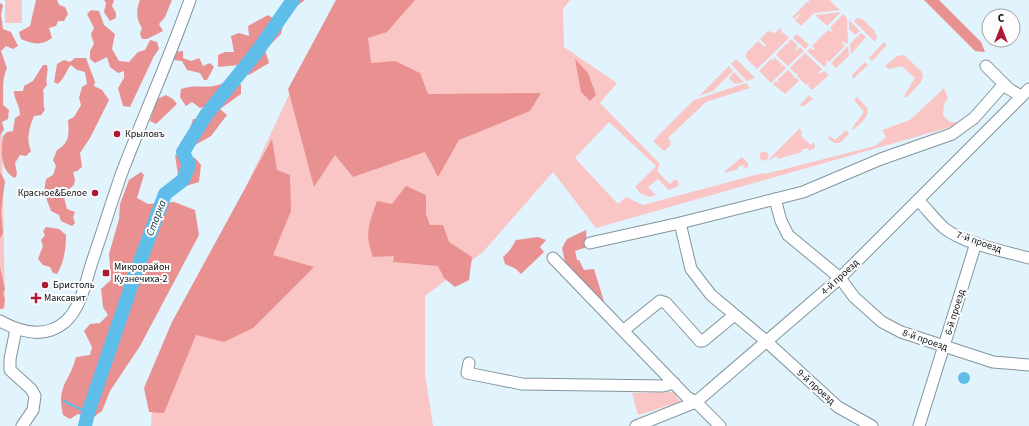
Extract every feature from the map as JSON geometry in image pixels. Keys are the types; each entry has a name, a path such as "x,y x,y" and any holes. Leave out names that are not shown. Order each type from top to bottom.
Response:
{"street":[{"path":"0,321 16,330 36,332 56,328 65,322 77,304 121,176 190,0"},
{"path":"986,66 1004,84 1026,93"},
{"path":"590,243 680,224 803,192 881,159 952,134 974,118 1004,84"},
{"name":"4-й проезд","path":"636,426 696,402 840,278 1026,93"},
{"name":"8-й проезд","path":"775,199 788,236 840,278 854,297 882,322 902,332 992,362 1029,365"},
{"name":"7-й проезд","path":"918,200 951,233 976,243 1029,258"},
{"name":"9-й проезд","path":"680,224 691,269 711,295 766,341 838,407 872,426"},
{"name":"6-й проезд","path":"919,426 976,243"},
{"path":"553,258 687,397 696,402 720,426"},
{"path":"624,330 660,302 666,303 700,341 703,342 732,317"},
{"path":"16,330 10,359 10,370 31,389 36,396 33,410 22,426"},
{"path":"469,362 467,373 522,384 663,386 674,383"}],"shaded area":[{"path":"5,0 22,0 22,23 5,23"},
{"path":"36,0 57,0 59,5 65,7 68,14 64,21 58,21 56,26 49,28 52,38 41,43 33,43 21,39 19,32 30,26"},
{"path":"104,0 114,0 112,6 116,13 116,18 110,21 104,12 106,3"},
{"path":"140,0 172,0 165,17 159,24 163,31 147,39 142,39 140,34 142,28 137,14"},
{"path":"292,0 305,0 290,11"},
{"path":"336,0 415,0 387,32 368,38 371,63 395,61 420,73 428,94 541,93 530,111 459,140 438,177 425,152 353,177 335,155 314,187 288,89"},
{"path":"342,0 570,0 563,9 564,47 617,83 600,103 660,164 657,171 670,184 674,180 677,180 679,184 677,187 669,190 658,179 648,187 656,195 649,197 640,193 635,187 656,166 609,122 575,158 618,204 626,197 643,205 763,173 765,174 875,146 886,137 882,130 910,120 944,88 948,98 944,104 943,115 950,122 958,122 954,126 596,228 553,172 483,252 425,296 425,374 433,426 151,426 153,394 231,219 293,86"},
{"path":"808,0 829,0 840,10 814,13 801,26 795,20 800,15 799,14 794,19 792,17 807,2 810,3"},
{"path":"924,0 939,0 981,42 981,48 983,48 985,52 975,51"},
{"path":"0,3 3,5 1,14 3,29 11,32 18,46 13,49 6,46 1,51 7,68 3,82 3,105 9,110 8,119 2,122 4,130 0,135"},
{"path":"91,10 99,11 104,25 115,34 112,49 119,61 129,62 138,52 145,50 150,40 157,42 159,49 154,56 130,107 123,106 118,88 124,78 124,71 118,73 110,67 107,57 95,63 90,59 90,51 94,44 91,34 94,28 87,14"},
{"path":"841,12 827,26 815,15"},
{"path":"843,14 847,18 848,42 847,44 843,41 842,43 845,46 829,62 825,60 827,64 824,67 807,51 810,48 813,50 815,49 812,46 828,30 831,32 832,30 830,28"},
{"path":"268,15 283,25 281,34 265,50 269,63 249,75 239,65 218,67 218,55 225,52 234,52 231,36 239,33 249,36 248,26"},
{"path":"857,18 862,19 874,30 877,37 875,42 854,21"},
{"path":"0,20 5,309 0,306"},
{"path":"849,20 860,31 855,35 849,29"},
{"path":"780,28 782,30 780,34 783,32 789,38 757,69 746,58 746,53 758,41 765,47 766,45 760,39 768,31 775,33"},
{"path":"861,33 866,37 851,54 850,44"},
{"path":"797,34 809,45 805,49 793,38"},
{"path":"791,39 798,46 795,49 797,50 800,47 804,51 788,66 776,55 787,43 789,45 788,42"},
{"path":"883,43 886,43 886,46 872,61 869,58"},
{"path":"848,46 849,56 836,68 831,63"},
{"path":"183,51 183,58 191,61 199,58 203,66 210,63 214,67 207,80 204,80 200,73 187,70 182,61 174,60 174,52"},
{"path":"805,53 822,69 819,72 820,74 824,71 829,75 812,90 808,86 809,83 806,85 797,76 798,73 796,74 790,68"},
{"path":"904,55 922,72 923,76 921,82 906,98 904,96 915,78 902,66 889,69 885,66 897,56"},
{"path":"774,57 781,63 781,66 783,65 786,68 771,83 759,71 771,59 774,60"},
{"path":"75,58 86,58 95,82 94,86 102,90 109,100 90,138 80,153 82,167 73,172 75,180 74,185 69,189 70,194 64,197 67,209 75,212 73,217 75,223 72,226 61,221 59,215 51,211 44,192 46,179 53,175 56,166 53,160 57,150 68,138 68,120 74,117 81,105 79,98 82,87 87,84 85,72 77,70 71,65 63,79 58,84 54,82 57,64 64,60 70,62"},
{"path":"575,59 588,73 596,95 590,101 581,92"},
{"path":"736,59 755,78 747,81 731,64"},
{"path":"865,62 868,65 853,79 852,75"},
{"path":"43,65 47,65 47,85 43,90 45,110 41,115 34,116 29,134 29,147 31,151 26,156 20,155 15,163 17,174 15,178 10,175 4,166 2,154 3,136 7,132 13,131 15,118 20,115 14,91 23,91 24,86 33,81"},
{"path":"729,66 733,71 713,91 699,96"},
{"path":"788,70 794,76 793,78 795,77 799,81 785,94 773,84 776,81 779,82 778,79"},
{"path":"734,72 744,82 735,84 729,78"},
{"path":"225,82 233,87 241,84 241,94 220,109 227,115 211,136 195,145 186,142 193,119 200,119 207,106 200,108 192,102 186,106 180,97 181,89 187,87 208,87"},
{"path":"746,83 750,88 706,102 668,138 671,142 670,146 664,151 653,141 694,100"},
{"path":"166,95 173,99 177,104 156,124 150,121 157,99"},
{"path":"809,95 813,99 804,106 799,106"},
{"path":"857,97 868,109 868,112 863,121 853,130 852,128 864,112 854,100"},
{"path":"800,128 802,133 801,136 811,145 814,142 815,148 809,151 808,148 801,150 802,152 778,159 777,156 767,161"},
{"path":"846,130 849,134 840,143 834,143 828,138 830,136 835,140"},
{"path":"272,139 277,170 290,175 291,211 273,255 314,267 253,328 224,342 196,335 164,413 149,412 144,388 172,322"},
{"path":"764,151 769,156 764,161 759,156"},
{"path":"175,155 195,158 201,165 199,182 179,188 168,187 178,175"},
{"path":"742,157 748,163 748,167 744,168 743,165 738,167 738,169 725,173 725,171"},
{"path":"0,172 5,181 1,211 3,234 0,238"},
{"path":"141,172 144,175 137,198 148,204 174,202 195,210 199,235 140,346 110,391 102,411 94,417 78,414 70,419 63,415 61,405 62,390 76,357 90,355 92,347 84,331 90,324 100,323 108,315 103,307 101,289 111,280 109,254 119,219 120,204 129,180"},
{"path":"406,186 426,195 426,214 430,225 443,225 449,242 472,257 469,280 455,287 444,278 438,266 393,262 394,256 373,257 368,234 377,201 392,204"},
{"path":"46,227 59,229 66,235 64,255 57,274 53,273 50,267 43,265 38,259 43,246 41,240 45,235 43,231"},
{"path":"586,230 587,247 575,251 577,260 579,260 584,270 594,269 606,308 566,267 562,248 567,239"},
{"path":"538,237 546,240 540,247 544,252 521,274 516,269 505,264 503,257 510,250 516,240"},
{"path":"0,267 5,289 3,294 5,299 3,309 0,309"},
{"path":"674,392 680,402 638,415 632,393"}],"water":[{"path":"962,372 966,372 970,378 966,384 962,384 958,380 958,376"}],"waterway":[{"name":"Старка","path":"85,426 88,413 135,275 165,194 183,180 189,165 183,152 206,115 256,53 293,0"},
{"path":"64,401 88,413"}],"place":[{"name":"Крыловъ","path":"117,134"},
{"name":"Красное&Белое","path":"95,193"},
{"name":"Микрорайон Кузнечиха-2","path":"106,273"},
{"name":"Бристоль","path":"45,285"},
{"name":"Максавит","path":"36,298"}]}
